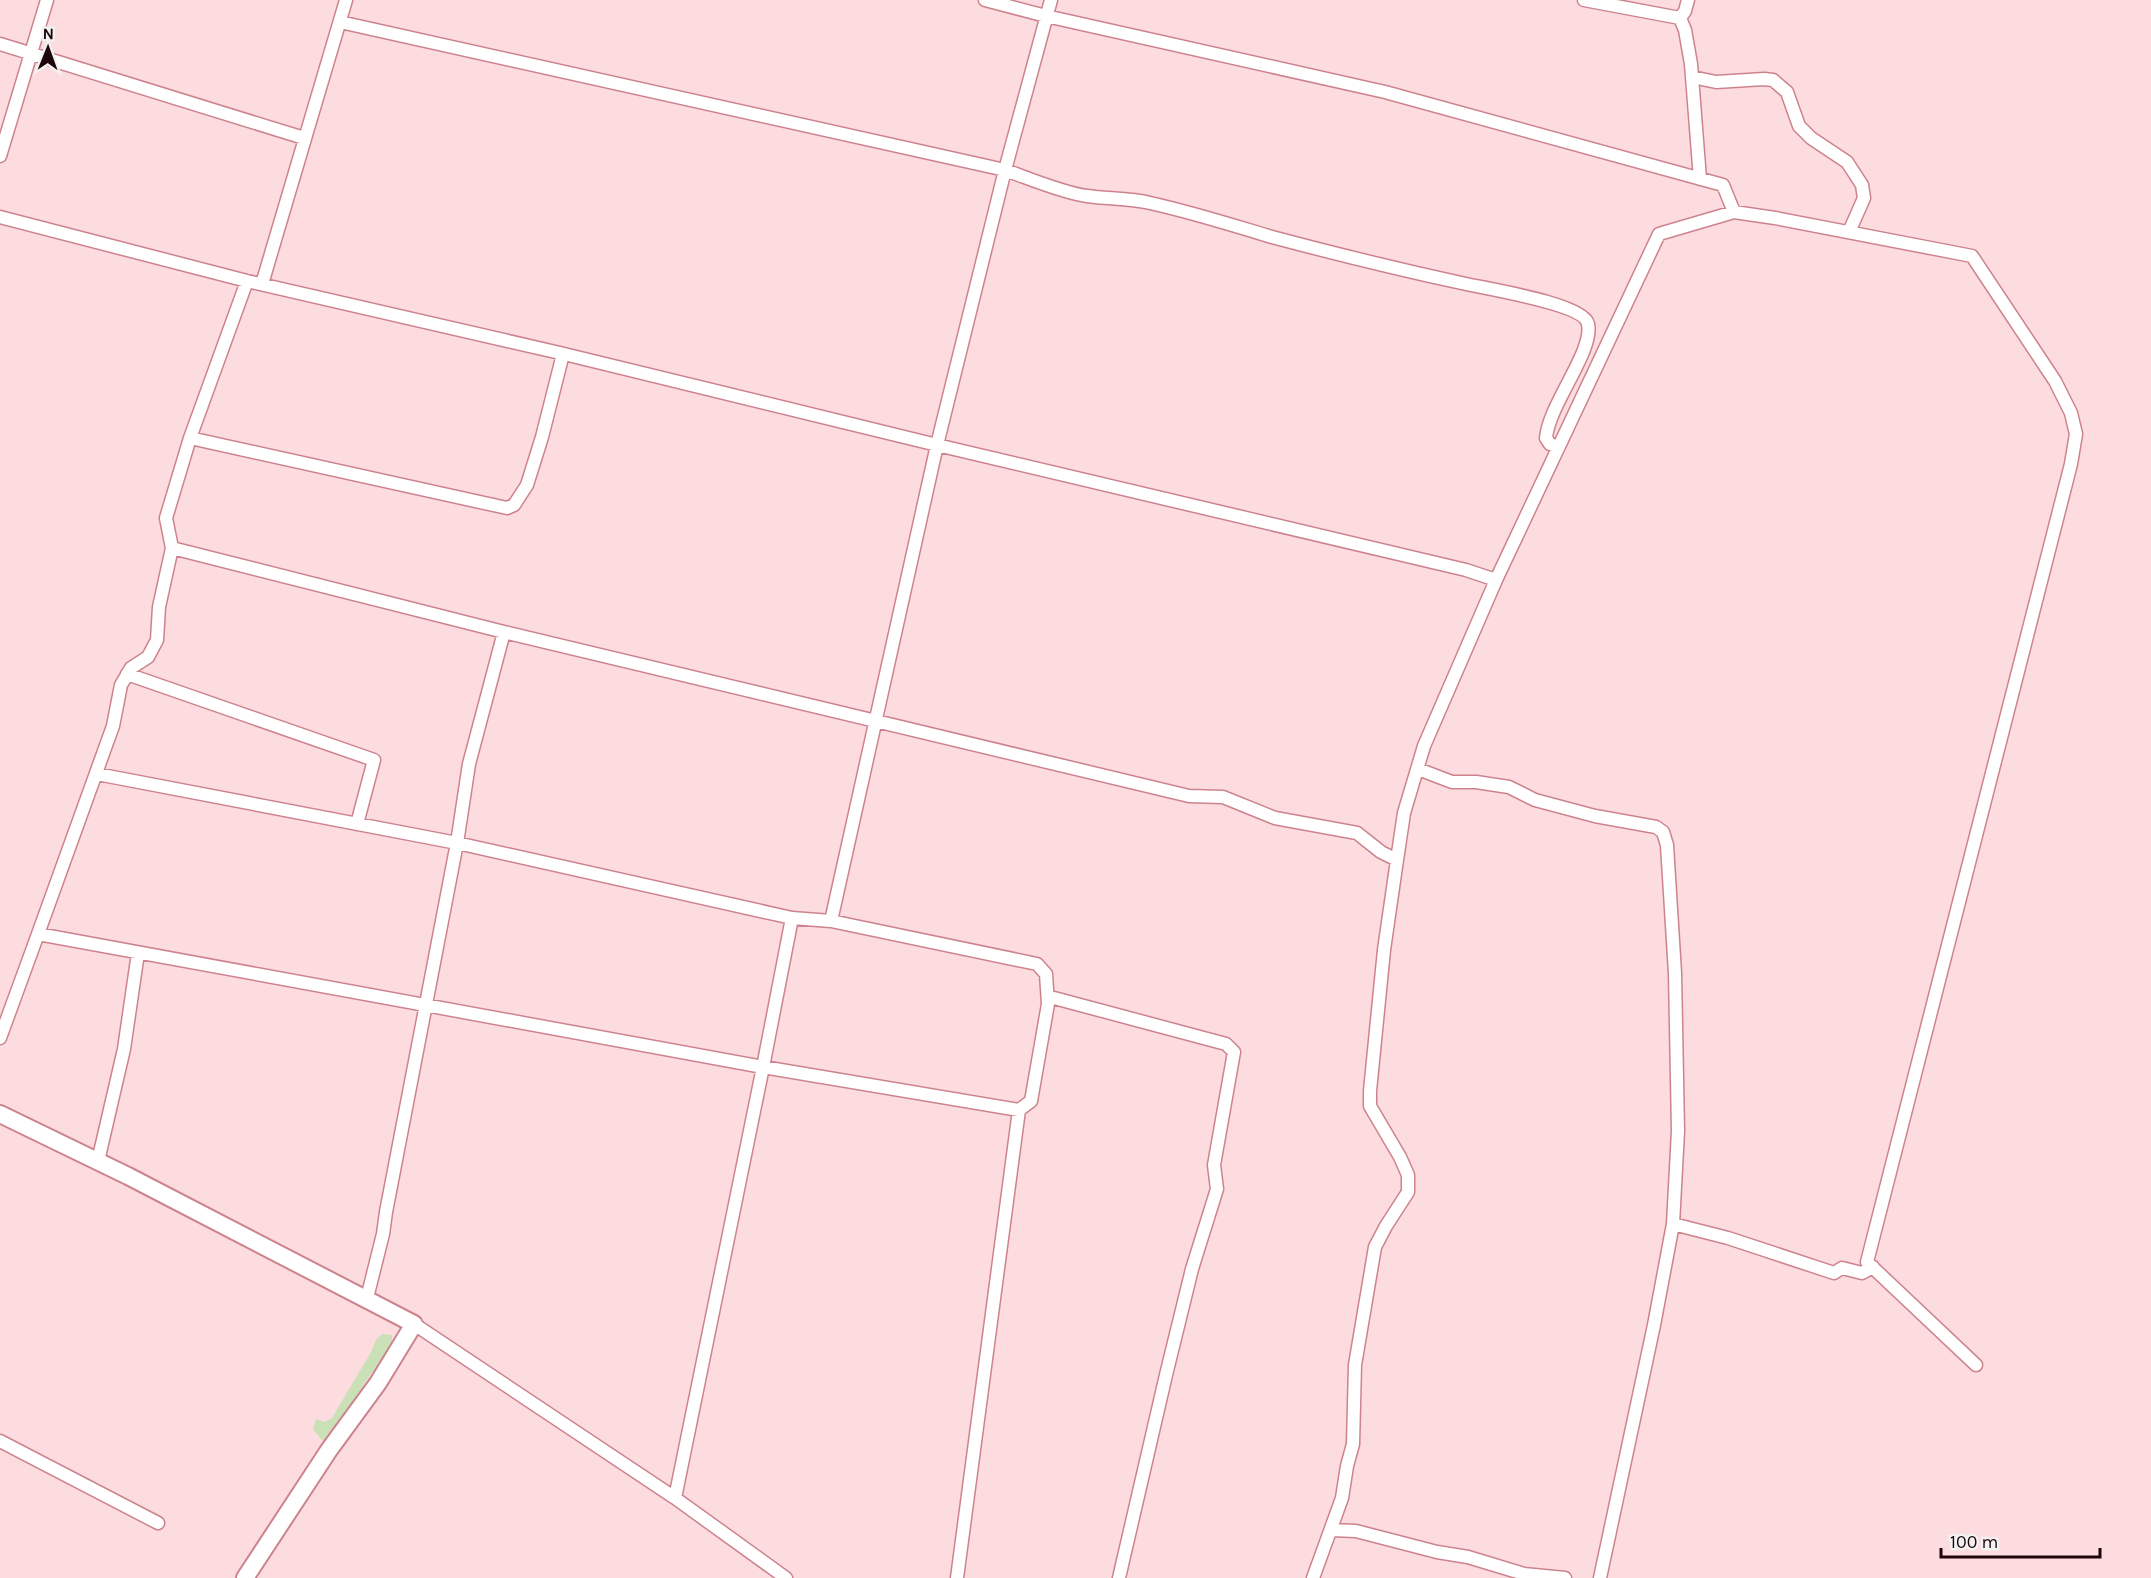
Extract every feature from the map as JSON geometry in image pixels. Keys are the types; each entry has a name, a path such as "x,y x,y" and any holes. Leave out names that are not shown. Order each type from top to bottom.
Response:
{"street":[{"path":"0,156 47,0"},
{"path":"262,284 346,0"},
{"path":"985,0 1046,16 1385,92 1724,185 1734,212"},
{"path":"831,921 937,445 1005,170 1051,0"},
{"path":"1584,0 1680,18"},
{"path":"1680,18 1688,0"},
{"path":"1680,18 1685,30 1692,77 1700,179"},
{"path":"340,22 1005,170 1084,196 1148,202 1414,273 1534,298 1570,309 1584,316 1588,324 1588,334 1584,349 1553,409 1546,430 1546,438 1550,444 1558,447"},
{"path":"0,44 304,138"},
{"path":"1692,77 1716,82 1773,80 1787,92 1799,126 1811,138 1847,162 1862,185 1864,198 1849,232"},
{"path":"1313,1578 1342,1498 1353,1444 1355,1365 1375,1247 1408,1192 1408,1175 1370,1106 1370,1091 1379,994 1404,813 1424,746 1496,579 1659,234 1734,212 1972,256 2055,381 2071,413 2076,434 2068,476 1867,1262 1976,1365"},
{"path":"0,217 262,284 564,354 1496,579"},
{"path":"0,1038 97,774 116,715 121,685 132,668 148,657 157,640 159,607 172,548 166,518 190,438 247,280"},
{"path":"190,438 507,508 514,505 526,485 542,437 564,354"},
{"path":"172,548 504,632 1189,796 1223,797 1275,818 1357,833 1381,852 1398,860"},
{"path":"367,1298 383,1234 457,843 469,764 504,632"},
{"path":"127,674 374,760 357,824"},
{"path":"1418,770 1452,782 1476,782 1509,787 1535,800 1595,816 1656,827 1663,832 1667,845 1675,973 1678,1131 1673,1224 1600,1578"},
{"path":"97,774 457,843 792,918 831,921 1037,964 1046,974 1048,1004 1031,1101 1019,1110 957,1578"},
{"path":"675,1498 792,918"},
{"path":"38,934 763,1067 1019,1110"},
{"path":"98,1161 124,1049 138,953"},
{"path":"1054,998 1226,1044 1234,1052 1214,1165 1217,1189 1192,1269 1119,1578"},
{"path":"0,1114 98,1161 414,1324 675,1498 786,1578"},
{"path":"1673,1224 1728,1238 1834,1273 1842,1268 1862,1273 1873,1267"},
{"path":"245,1578 327,1453 378,1383 414,1324"},
{"path":"0,1441 159,1523"},
{"path":"1331,1530 1356,1531 1437,1552 1468,1557 1524,1574 1565,1578"}],"green space":[{"path":"382,1334 392,1335 389,1353 330,1431 331,1437 328,1442 322,1440 313,1429 316,1419 325,1422 332,1418 376,1340"}]}
